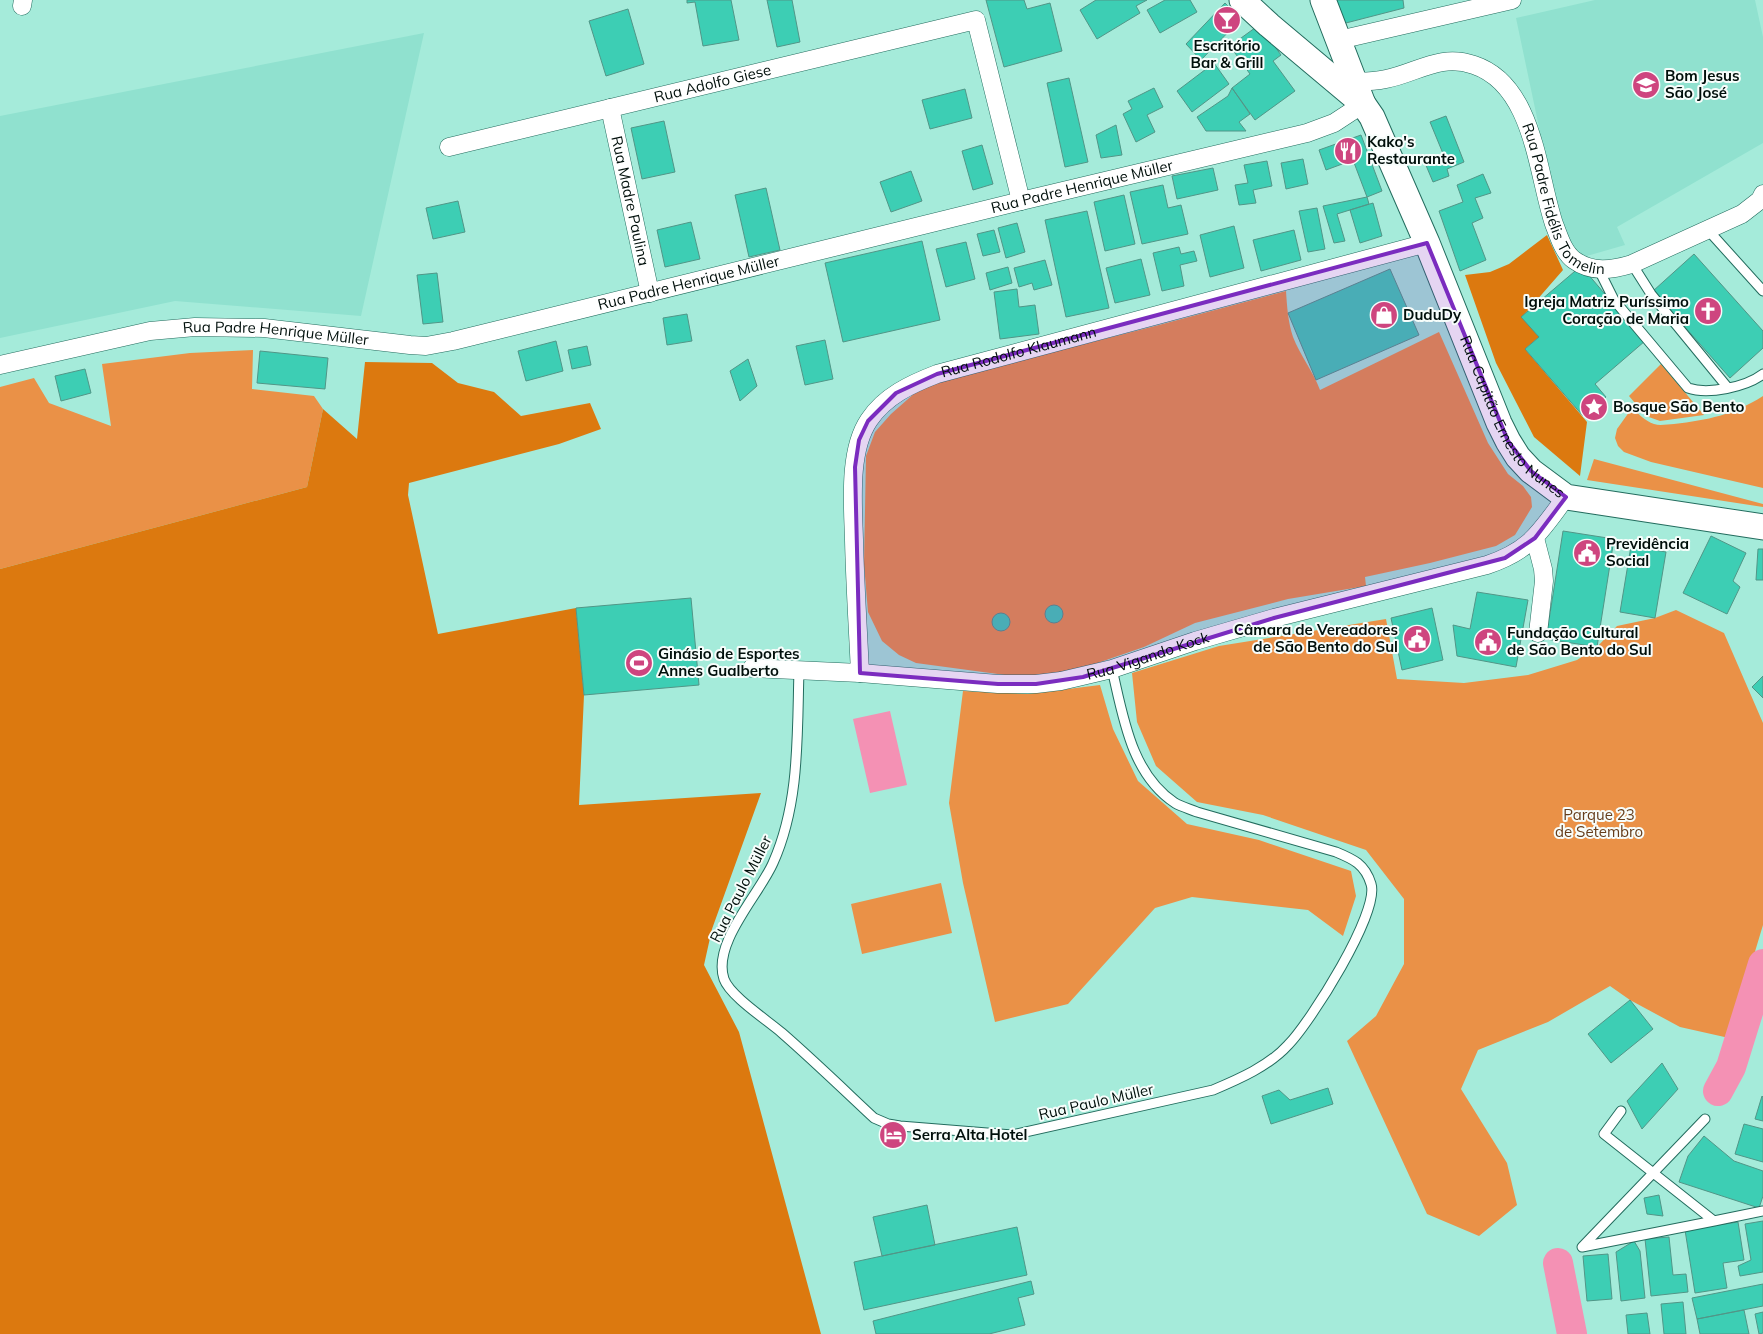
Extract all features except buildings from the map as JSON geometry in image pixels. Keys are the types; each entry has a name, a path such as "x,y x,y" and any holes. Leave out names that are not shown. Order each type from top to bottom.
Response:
{"main road":[{"name":"Rua Capitão Ernesto Nunes","path":"1242,0 1269,25 1356,96 1427,243 1490,404 1508,441 1518,457 1531,471 1566,497 1763,527"},
{"path":"1323,0 1339,40 1356,96"},
{"path":"1310,59 1324,61 1332,58 1336,52 1339,40"}],"street":[{"path":"1339,40 1512,0"},
{"name":"Rua Adolfo Giese","path":"449,147 976,20 1021,201"},
{"name":"Rua Padre Fidélis Tomelin","path":"1356,96 1387,79 1416,71 1434,63 1453,61 1474,65 1489,72 1504,85 1517,102 1526,122 1552,216 1565,250 1573,260 1599,270 1616,269 1632,264 1742,214 1762,202"},
{"path":"1356,96 1373,98 1387,79"},
{"name":"Rua Padre Henrique Müller","path":"0,365 150,331 195,327 264,328 426,346 453,342 1021,201 1307,133 1334,122 1356,96"},
{"name":"Rua Madre Paulina","path":"610,108 650,293"},
{"name":"Rua Rodolfo Klaumann","path":"860,673 854,557 855,467 859,440 868,420 896,393 937,374 1427,243"},
{"name":"Rua Vigando Kock","path":"752,668 860,673 998,684 1036,684 1083,677 1256,623 1487,565 1520,550 1535,538 1566,497"},
{"path":"1535,538 1544,569 1538,633"}],"lane":[{"path":"1708,230 1763,291"},
{"path":"1632,264 1651,294 1728,388"},
{"path":"1599,270 1614,300 1688,388 1699,391 1728,388 1747,384 1763,374"},
{"name":"Rua Paulo Müller","path":"799,670 796,758 790,815 772,865 742,914 726,946 722,969 724,980 738,997 782,1032 874,1118 881,1122 900,1126 1012,1135 1213,1090 1236,1080 1266,1062 1287,1046 1306,1024 1320,1003 1358,934 1371,896 1371,885 1364,870 1355,859 1197,812 1176,804 1162,792 1151,780 1131,743 1112,669"},
{"path":"1621,1111 1604,1134 1714,1220"},
{"path":"1705,1118 1582,1247 1763,1211"}],"highlighted area":[{"path":"1427,243 1508,441 1531,471 1566,497 1535,538 1505,558 1274,618 1083,677 1036,684 998,684 860,673 855,467 859,440 868,421 896,393 937,374"}],"shaded area":[{"name":"Bom Jesus São José","path":"1595,0 1755,0 1763,37 1763,143 1617,227 1625,245 1573,260 1540,132 1516,18"},
{"path":"424,33 361,316 175,301 0,338 0,116"},
{"path":"1547,235 1563,270 1522,317 1539,337 1525,349 1587,422 1580,476 1534,437 1496,363 1465,275 1490,272 1509,264"},
{"path":"365,362 432,363 458,383 494,392 521,416 590,403 601,429 559,444 409,483 408,495 438,634 576,608 584,695 579,805 761,793 712,929 704,965 739,1032 821,1334 0,1334 0,569 307,487 323,409 357,439"},
{"path":"890,711 907,785 870,793 853,719"}],"green space":[{"path":"1286,291 1293,337 1320,390 1439,332 1488,443 1508,474 1523,486 1531,497 1532,507 1515,535 1496,546 1365,577 1366,586 1288,599 1195,623 1144,647 1057,677 1020,677 916,663 899,655 882,641 868,612 864,564 866,456 875,432 891,414 916,392 939,381"},
{"path":"253,350 252,389 314,396 323,409 307,487 0,569 0,387 34,378 49,403 111,426 102,364 190,353"},
{"path":"1661,364 1704,415 1660,421 1646,416 1629,396"},
{"path":"1763,396 1763,488 1651,462 1624,452 1618,446 1615,438 1617,429 1632,408 1654,424 1674,424 1720,416 1741,408"},
{"path":"1594,459 1763,504 1763,507 1587,480"},
{"name":"Parque 23 de Setembro","path":"1676,610 1724,633 1763,723 1763,925 1729,1038 1680,1027 1630,1000 1610,986 1548,1022 1478,1050 1461,1089 1507,1163 1517,1205 1479,1236 1427,1214 1347,1041 1376,1016 1404,964 1404,899 1366,850 1263,815 1197,802 1156,766 1137,722 1132,673 1219,646 1386,619 1397,679 1464,683 1528,675 1577,660 1597,647 1617,626 1655,618"},
{"path":"1100,685 1113,729 1138,781 1187,824 1259,840 1351,871 1356,896 1343,936 1308,910 1192,897 1155,908 1068,1004 995,1022 963,883 949,803 963,691 1028,694"},
{"path":"941,883 952,933 862,954 851,904"}],"waterway":[{"path":"1718,1091 1731,1067 1763,964"},
{"path":"1558,1263 1572,1334"}],"place":[{"name":"Escritório Bar & Grill","path":"1227,20"},
{"name":"Bom Jesus São José","path":"1646,85"},
{"name":"Kako's Restaurante","path":"1348,151"},
{"name":"Igreja Matriz Puríssimo Coração de Maria","path":"1708,311"},
{"name":"DuduDy","path":"1384,315"},
{"name":"Bosque São Bento","path":"1594,407"},
{"name":"Previdência Social","path":"1587,553"},
{"name":"Câmara de Vereadores de São Bento do Sul","path":"1417,639"},
{"name":"Fundação Cultural de São Bento do Sul","path":"1488,642"},
{"name":"Ginásio de Esportes Annes Gualberto","path":"639,663"},
{"name":"Serra Alta Hotel","path":"893,1135"}]}
